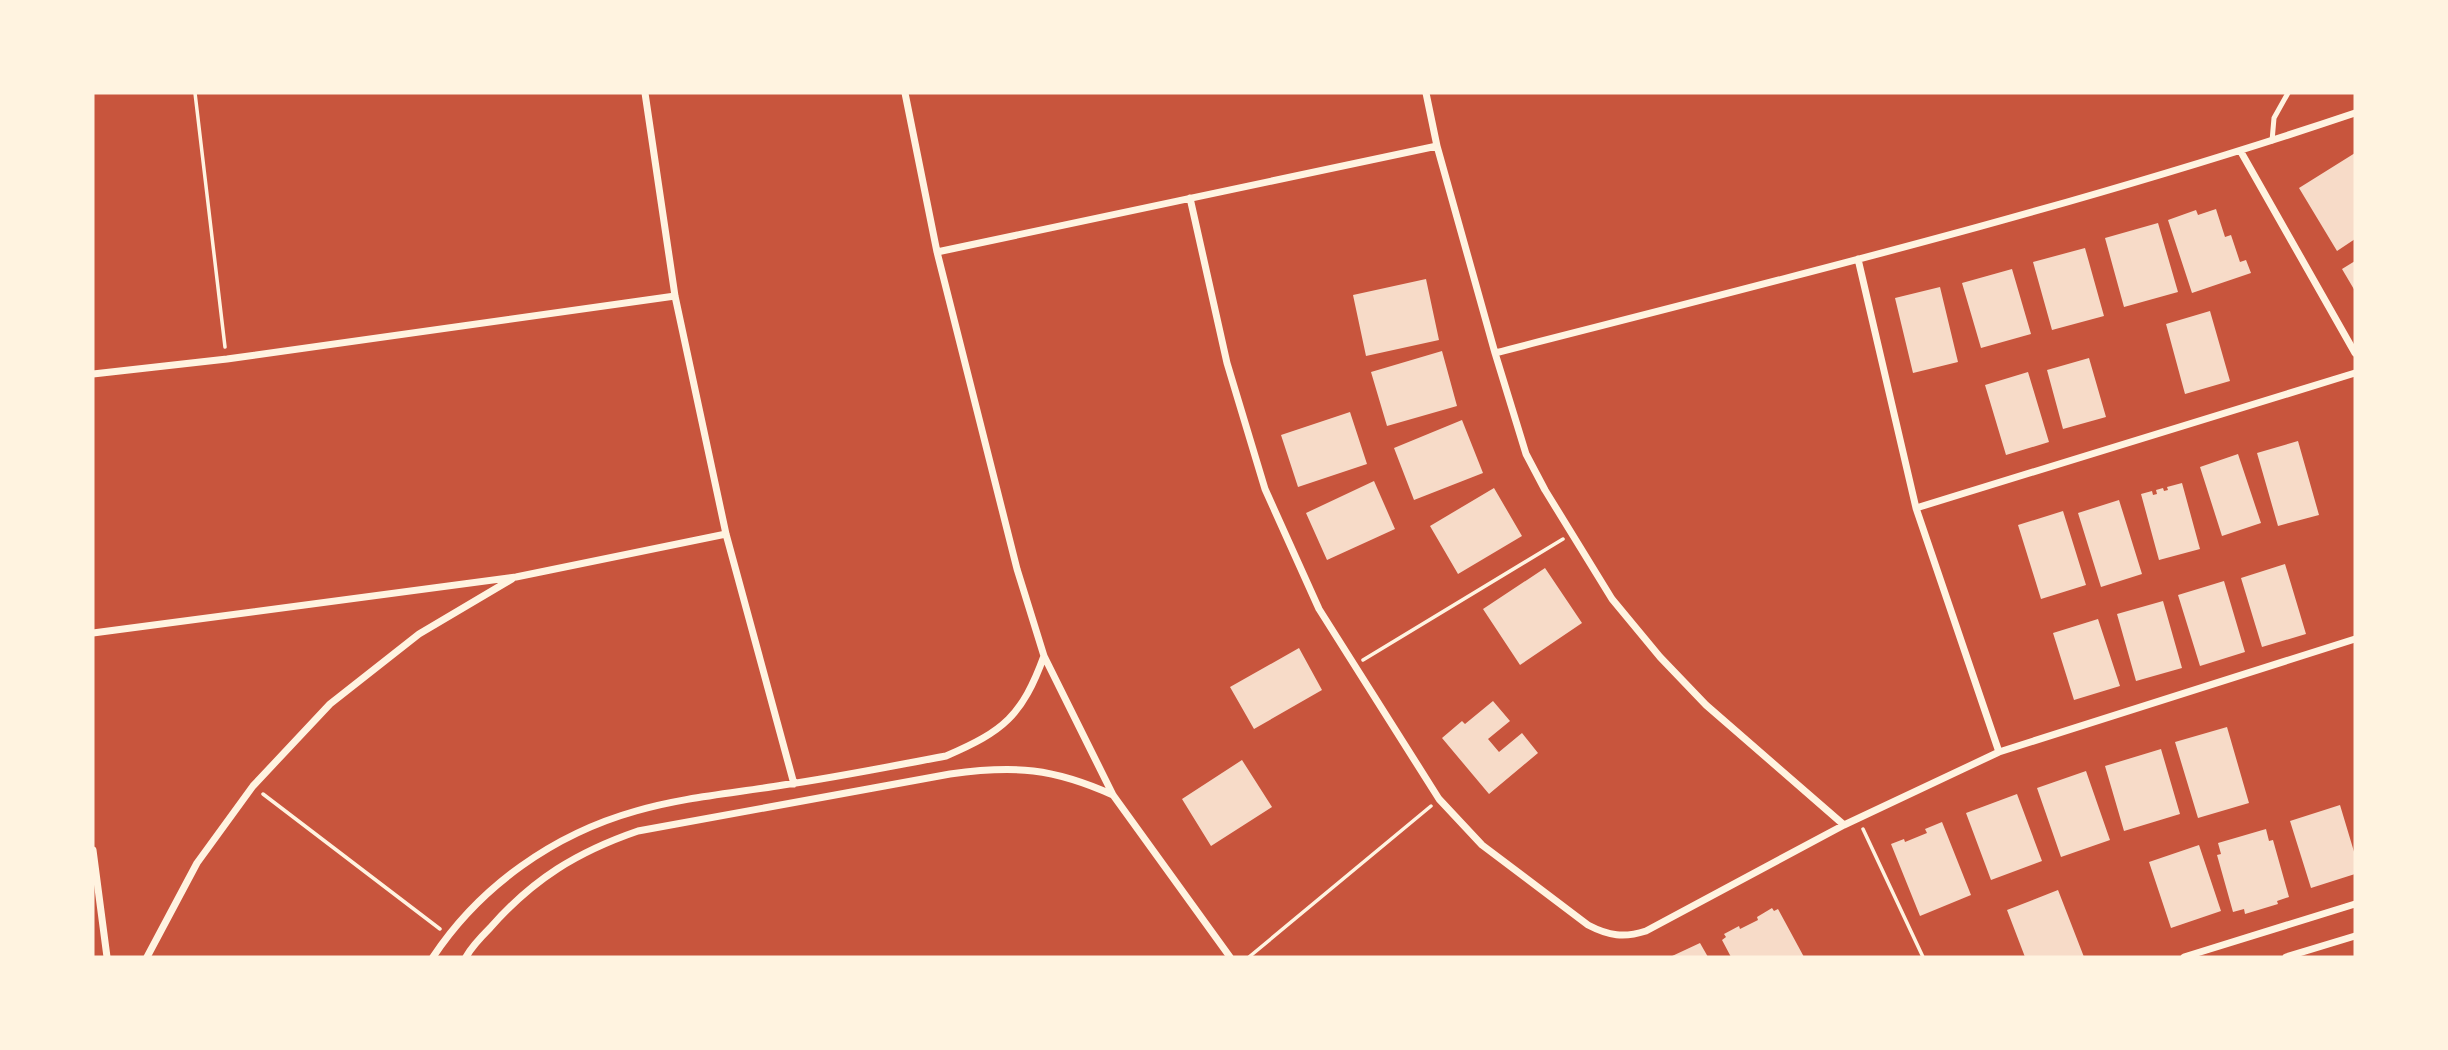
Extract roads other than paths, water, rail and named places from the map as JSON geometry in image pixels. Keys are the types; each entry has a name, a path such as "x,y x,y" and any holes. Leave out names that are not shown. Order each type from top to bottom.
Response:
{"street":[{"path":"645,93 675,296 726,534 794,784"},
{"path":"905,93 937,252 1017,569 1044,656 1113,795 1230,957"},
{"path":"1426,93 1437,146 1495,353 1527,454 1571,534 1612,599 1679,676 1735,732 1844,825"},
{"path":"1495,353 1858,259 2241,152 2355,113"},
{"path":"937,252 1437,146"},
{"path":"2241,152 2355,353"},
{"path":"1190,198 1227,363 1265,489 1319,609 1439,799 1482,845 1588,925 1602,932 1619,937 1646,931 1844,825 1999,752 2355,639"},
{"path":"1858,259 1916,508 1999,752"},
{"path":"93,374 226,359 675,296"},
{"path":"1916,508 2355,373"},
{"path":"93,633 516,577 726,534"},
{"path":"147,957 197,863 253,786 330,704 419,634 516,577"},
{"path":"433,957 465,915 504,879 548,848 606,821 657,806 946,756 981,741 1010,721 1024,701 1044,656"},
{"path":"946,756 950,774"},
{"path":"466,957 500,915 530,887 563,863 599,845 638,831 991,768 1023,768 1054,773 1113,795"},
{"path":"93,849 107,957"},
{"path":"2184,957 2355,904"},
{"path":"2286,957 2355,936"}],"lane":[{"path":"2272,141 2274,118 2288,93"}]}
